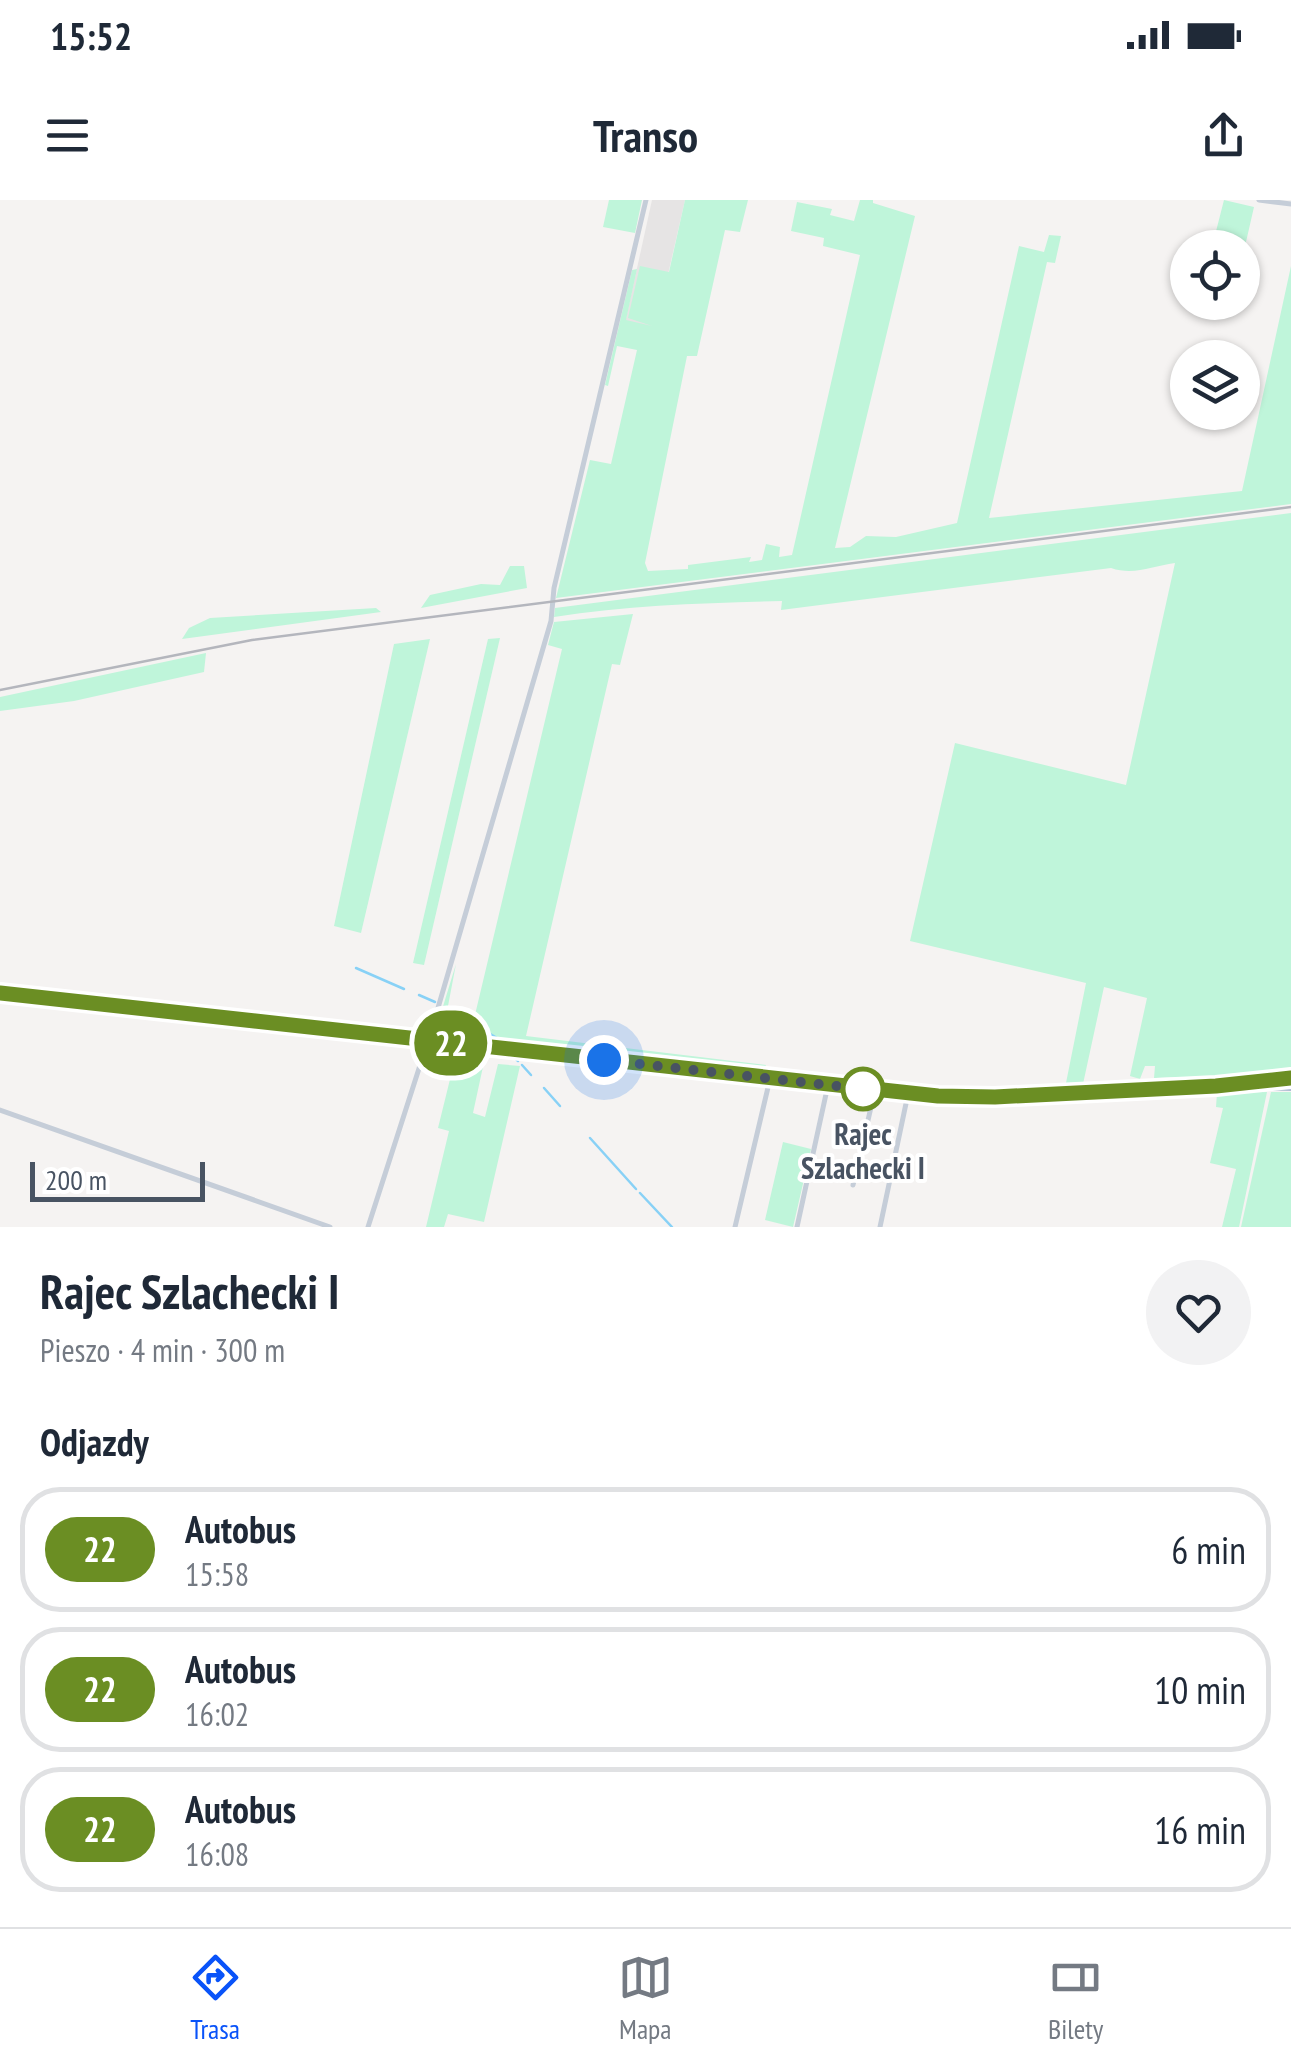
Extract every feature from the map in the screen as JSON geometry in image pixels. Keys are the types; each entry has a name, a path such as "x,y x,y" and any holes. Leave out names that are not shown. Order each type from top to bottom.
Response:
{"main road":[{"path":"0,993 908,1094 985,1098 1216,1086 1291,1078"},
{"path":"1216,1086 1291,1087"}],"street":[{"path":"368,1227 428,1040 551,620 554,588 646,200"},
{"path":"1259,200 1291,204"},
{"path":"735,1227 770,1078"},
{"path":"797,1227 828,1085"},
{"path":"853,1186 875,1090"},
{"path":"880,1227 908,1094"},
{"path":"0,1110 330,1227"}],"shaded area":[{"path":"652,200 685,200 651,349 621,341"}],"green space":[{"path":"609,200 642,200 635,233 603,227"},
{"path":"685,200 748,200 740,232 725,230 697,356 687,356 645,563 648,571 688,569 688,565 751,557 749,562 762,560 766,544 780,547 779,557 792,555 860,255 823,246 824,238 791,231 797,202 832,209 830,215 854,221 860,200 873,200 915,216 835,548 850,547 866,536 896,537 957,523 1019,246 1044,252 1049,235 1061,236 1055,263 1047,262 989,518 1242,491 1255,430 1260,430 1260,408 1291,266 1291,504 556,598 590,460 611,464 637,350 617,346 608,386 605,385 632,270 637,269 626,320 652,326 628,318 640,266 669,272"},
{"path":"1224,200 1254,207 1249,230 1216,230"},
{"path":"1291,513 1291,1075 1181,1084 1180,1077 1154,1078 1155,1066 1145,1066 1140,1079 1130,1076 1147,998 1104,987 1083,1084 1066,1083 1086,983 910,941 955,743 1126,785 1175,563 1135,571 1111,568 781,610 782,601 639,607 554,617 555,608"},
{"path":"510,566 524,566 527,588 421,608 430,595 481,584 500,585"},
{"path":"376,608 381,612 182,639 189,628 210,618"},
{"path":"633,614 620,665 612,664 526,1036 766,1065 762,1074 450,1037 437,1026 456,964 448,1006 474,1019 562,649 548,645 554,622"},
{"path":"500,638 424,965 413,963 488,639"},
{"path":"430,639 361,933 334,926 394,644"},
{"path":"206,653 204,672 74,701 0,711 0,697"},
{"path":"455,1059 484,1062 473,1113 485,1117 498,1064 520,1066 484,1222 448,1214 444,1227 426,1227 449,1131 438,1128"},
{"path":"1267,1092 1239,1227 1222,1227 1236,1169 1210,1163 1223,1108 1216,1107 1217,1093"},
{"path":"1271,1092 1291,1092 1291,1227 1241,1227"},
{"path":"783,1142 811,1149 793,1227 765,1220"}],"waterway":[{"path":"356,968 404,989"},
{"path":"419,995 435,1002"},
{"path":"445,1007 497,1038"},
{"path":"522,1065 531,1075"},
{"path":"544,1088 560,1106"},
{"path":"590,1138 636,1189"},
{"path":"640,1193 672,1227"}],"railway":[{"path":"0,690 252,640 1291,507"}],"bus line":[{"name":"22","path":"0,993 938,1096 995,1097 1216,1086 1291,1078"}],"place":[{"name":"Rajec Szlachecki I","path":"863,1089"}],"route":[{"path":"604,1060 863,1089"}]}
